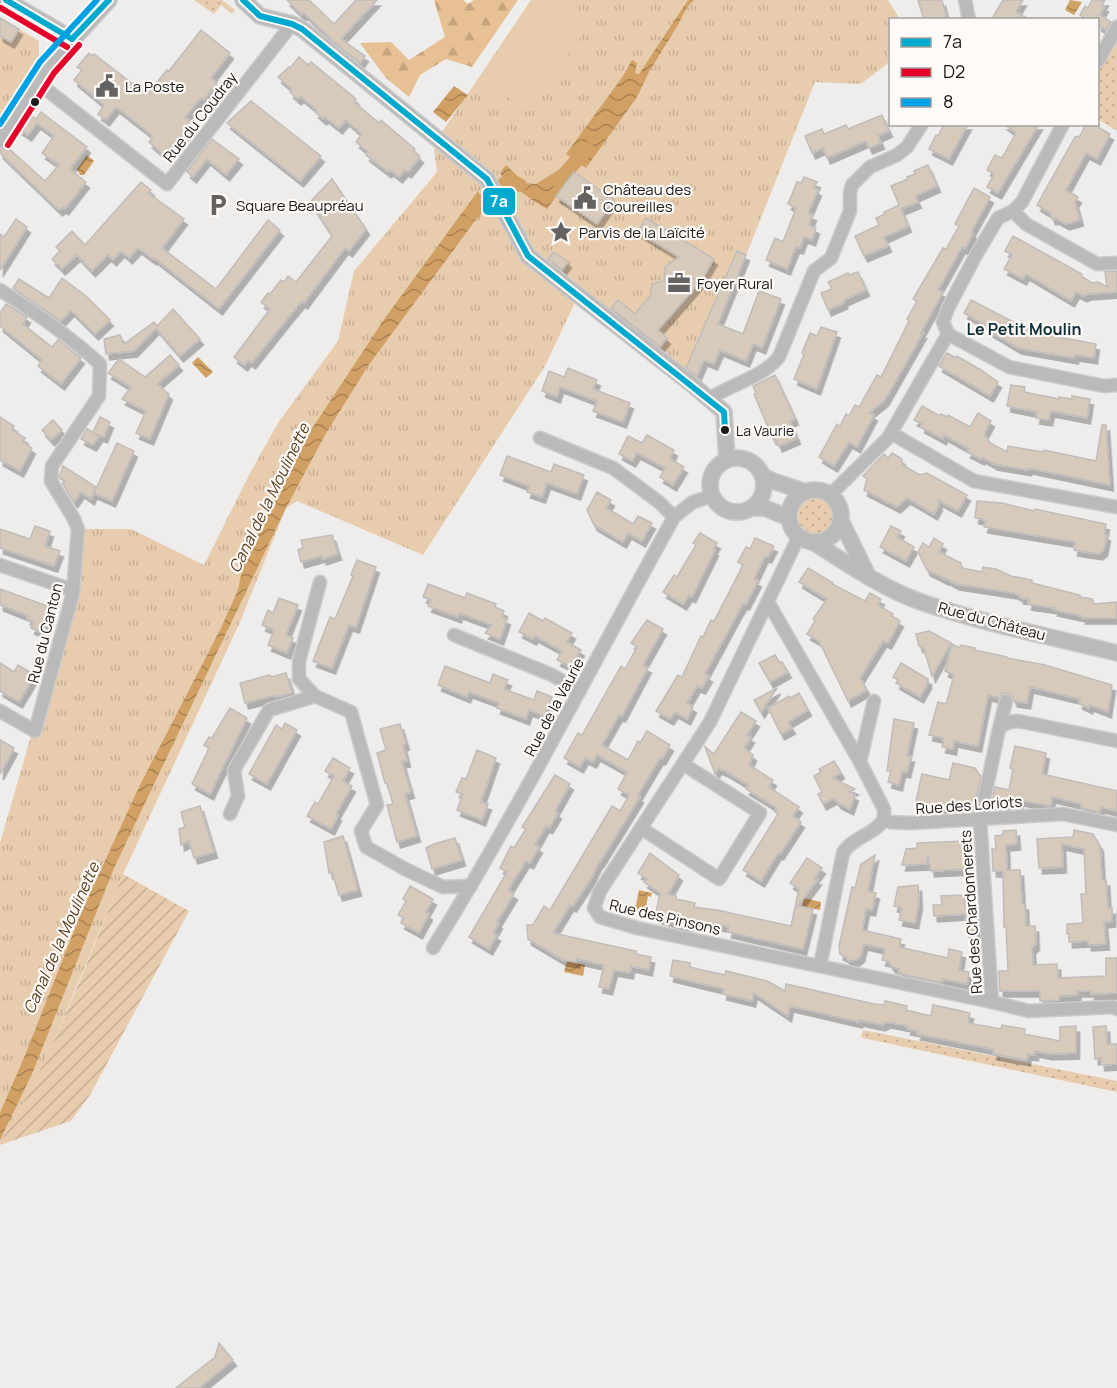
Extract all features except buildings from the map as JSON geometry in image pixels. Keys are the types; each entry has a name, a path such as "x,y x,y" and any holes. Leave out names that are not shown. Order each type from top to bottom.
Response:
{"street":[{"path":"6,0 72,39"},
{"path":"0,140 37,82 72,39 109,0"},
{"path":"243,0 260,16 292,24 302,29 487,179 528,256 724,412 728,459"},
{"path":"965,0 969,18"},
{"name":"Rue du Coudray","path":"37,82 167,183 292,24"},
{"path":"1099,59 1117,27"},
{"path":"709,399 762,372 779,357 814,271 831,258 850,211 852,185 870,167 897,155 907,147 921,126"},
{"path":"1062,126 1022,202 1013,211 998,218 976,255 943,322 948,334 1009,367 1104,386 1117,385"},
{"path":"1013,211 1026,224 1097,264 1117,263"},
{"name":"Rue du Canton","path":"0,290 31,310 100,364 99,396 52,466 51,481 78,529 73,592 35,730 0,711"},
{"path":"830,495 891,433 948,334"},
{"path":"891,433 974,481 1117,507"},
{"path":"540,438 613,468 659,502 674,517"},
{"path":"789,518 765,508 734,512 725,509 712,496 711,478 720,464 728,459 745,458 753,462 763,476 773,481 806,492 814,491 830,495 839,507 841,521 870,579"},
{"path":"752,508 763,494 763,476"},
{"path":"806,492 794,502 789,518 791,526 806,539 819,542 831,537 841,521"},
{"name":"Rue de la Vaurie","path":"433,948 471,886 674,517 693,502 712,496"},
{"name":"Rue du Château","path":"806,539 870,579 921,602 1002,625 1117,653"},
{"name":"Rue des Pinsons","path":"806,539 768,602 710,722 600,891 594,908 600,917 637,928 1029,1011 1116,1007"},
{"path":"0,565 73,592"},
{"path":"320,582 299,661 299,679 315,696 351,712 377,805 361,831 366,847 407,870 443,886 471,886"},
{"path":"768,602 860,762 884,809 884,819 875,830 846,848 843,853 820,966"},
{"path":"454,636 552,675 580,691"},
{"path":"230,814 238,796 234,770 269,710 315,696"},
{"path":"860,762 874,701"},
{"name":"Rue des Chardonnerets","path":"992,1002 980,819 1006,701"},
{"path":"1002,716 1117,741"},
{"path":"999,729 1009,722 1018,721"},
{"path":"849,744 864,744"},
{"path":"641,828 719,879 760,813 683,764"},
{"name":"Rue des Loriots","path":"884,819 909,824 1063,814 1117,825"}],"green space":[{"path":"194,0 222,0 235,10 232,14 221,5 214,14"},
{"path":"434,0 463,0 468,4 474,0 518,0 472,67 446,59 420,75 409,97 386,78 360,43 391,42 409,60 445,37"},
{"path":"531,0 888,0 899,18 889,18 887,64 861,84 815,82 694,386 578,296 545,366 423,555 297,501 286,508 240,622 123,874 47,1058 23,1106 0,1142 0,843 73,591 78,529 131,529 204,565 278,423 338,341 354,271 437,172 434,147"},
{"path":"533,0 580,0 569,16 587,28 529,112 480,78"},
{"path":"1117,27 1117,131 1099,120 1099,59"},
{"path":"19,29 39,41 39,57 0,120 0,36 11,42"},
{"path":"816,496 824,497 836,510 835,519 829,530 819,534 799,527 798,510 801,502"},
{"path":"123,874 189,911 90,1095 71,1121 0,1145 52,1045"},
{"path":"863,1030 1117,1081 1117,1092 863,1038 861,1037"}],"water":[{"path":"688,0 694,0 687,7 637,97 586,168 566,154 623,76 632,60 637,63 635,73 639,74"},
{"path":"1070,0 1082,2 1074,15 1065,10"},
{"path":"454,86 468,95 446,122 433,112"},
{"path":"87,155 94,161 84,175 80,175 77,169"},
{"path":"506,165 525,183 536,184 565,166 574,172 547,209 512,185 509,187 500,173"},
{"path":"478,191 486,206 368,366 325,435 286,508 114,868 32,1074 0,1140 0,1113 81,913 139,787 221,628 238,590 243,565 259,532 313,427 385,318"},
{"path":"198,357 213,372 206,378 192,363"},
{"path":"639,890 652,893 651,897 648,896 645,913 635,910"},
{"path":"804,898 821,902 820,910 802,906"},
{"path":"567,961 585,965 583,976 564,972"}],"waterway":[{"name":"Canal de la Moulinette","path":"558,181 587,149"},
{"name":"Canal de la Moulinette","path":"473,213 480,203 509,180 520,185"}],"transit line":[{"name":"7a","path":"6,0 72,39"},
{"name":"8","path":"0,124 40,62 97,0"},
{"name":"7a","path":"72,39 109,0"},
{"name":"7a","path":"243,0 260,16 292,24 302,29 487,179 528,256 724,412 725,430"},
{"name":"D2","path":"1,8 67,47"},
{"name":"D2","path":"8,145 54,73 79,45"}],"place":[{"name":"La Poste","path":"107,86"},
{"name":"Château des Coureilles","path":"585,198"},
{"name":"Square Beaupréau","path":"218,205"},
{"name":"Parvis de la Laïcité","path":"561,232"},
{"name":"Foyer Rural","path":"679,283"},
{"name":"La Vaurie","path":"725,430"}],"district":[{"name":"Le Petit Moulin","path":"1024,329"}]}
